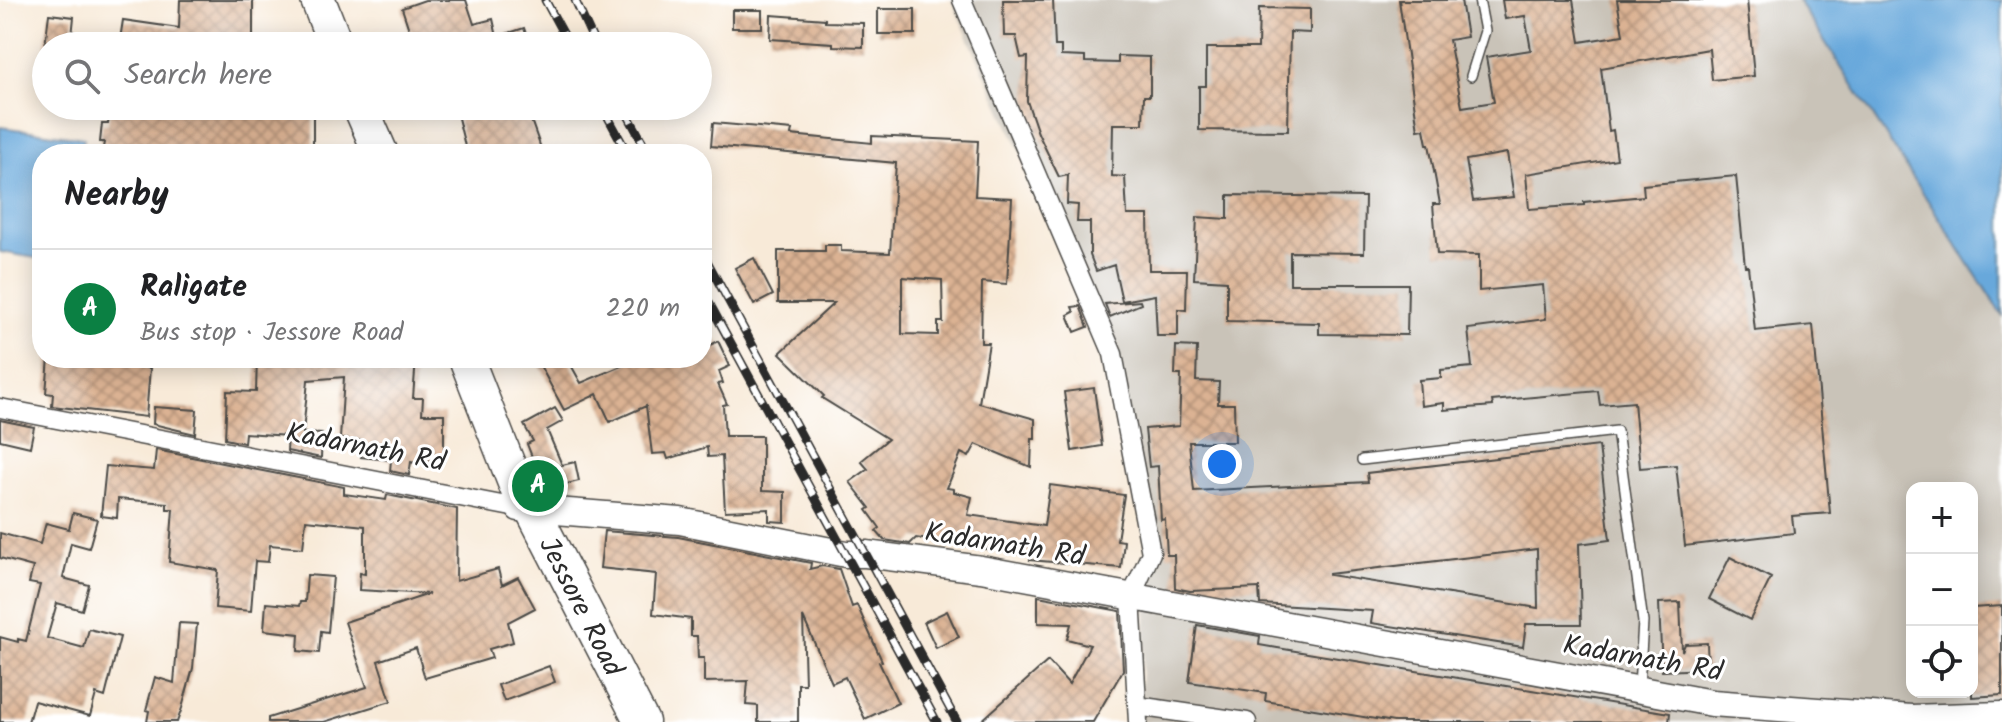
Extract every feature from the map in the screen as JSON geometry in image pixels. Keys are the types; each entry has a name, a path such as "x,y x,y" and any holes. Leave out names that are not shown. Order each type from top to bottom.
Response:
{"highway":[{"path":"318,0 331,32"},
{"path":"366,120 377,144"},
{"name":"Jessore Road","path":"470,368 523,503 642,722"},
{"name":"Jessore Road","path":"523,503 525,534 555,599 620,722"}],"main road":[{"name":"Kadarnath Rd","path":"523,503 680,521 846,554 981,569 1712,703 1911,718 2002,715"}],"street":[{"path":"962,0 1113,354 1151,553 1131,597 1138,714 1247,722"},
{"name":"Kadarnath Rd","path":"0,408 523,503"}],"lane":[{"path":"1471,76 1485,31 1479,0"},
{"path":"1362,460 1617,431 1643,622 1639,689"}],"shaded area":[{"path":"951,0 1805,0 2002,307 2002,722 1138,722 1151,553 1113,354"}],"water":[{"path":"1798,0 2002,0 2002,315"},
{"path":"0,127 84,138 83,144 32,144 32,257 0,252"}],"building":[{"path":"180,0 253,0 253,32 121,32 123,20 179,28"},
{"path":"425,0 466,0 474,24 493,19 496,32 410,32 402,8"},
{"path":"1003,0 1053,0 1055,46 1061,46 1061,56 1085,57 1085,62 1118,63 1118,56 1150,57 1150,96 1144,96 1143,124 1113,124 1112,176 1125,177 1127,215 1148,215 1149,270 1187,270 1186,310 1178,309 1178,336 1157,336 1155,295 1122,301 1114,265 1096,271 1090,255 1090,222 1077,222 1078,205 1067,204 1068,175 1059,177 1027,101 1028,57 1021,58 1016,36 1004,36"},
{"path":"1399,0 1461,0 1467,37 1449,40 1462,107 1494,102 1486,57 1531,50 1525,16 1505,19 1502,0 1573,0 1580,42 1623,35 1617,0 1747,0 1754,76 1712,80 1709,49 1601,68 1609,131 1613,130 1617,159 1526,174 1529,209 1644,196 1643,185 1736,176 1755,331 1813,325 1830,513 1792,516 1794,533 1685,546 1676,465 1640,468 1634,402 1600,405 1598,391 1492,401 1493,406 1444,410 1444,403 1421,406 1419,380 1441,378 1441,370 1472,367 1468,329 1546,319 1543,285 1479,291 1479,255 1437,254 1433,204 1440,204 1429,144 1424,129 1418,130","holes":["1507,153 1514,197 1473,201 1466,160"]},
{"path":"1259,8 1310,9 1310,33 1290,32 1288,131 1199,130 1199,86 1206,86 1206,48 1258,48"},
{"path":"878,9 915,9 915,34 878,34"},
{"path":"732,10 762,10 762,28 732,28"},
{"path":"49,14 74,17 72,32 47,32"},
{"path":"771,15 863,23 863,47 770,39"},
{"path":"109,120 313,120 313,144 104,144 100,142 102,124 108,124"},
{"path":"458,120 531,120 539,144 464,144"},
{"path":"713,123 792,130 791,135 872,143 872,136 978,141 975,196 1012,198 1007,284 982,282 981,343 989,343 979,403 1035,419 1035,439 1032,439 1031,467 976,444 969,457 961,453 947,488 972,497 968,515 1044,526 1050,485 1124,495 1117,540 1124,541 1121,568 1030,560 1031,556 916,538 910,544 884,540 876,531 880,528 867,510 870,508 850,482 868,469 861,461 888,439 822,398 824,396 780,353 834,303 778,303 778,251 825,251 825,245 841,245 841,251 890,253 896,163 712,146","holes":["902,277 942,280 943,322 938,322 938,335 902,334"]},
{"path":"1228,195 1365,197 1364,253 1290,252 1290,284 1408,284 1407,335 1319,334 1319,323 1227,321 1227,281 1194,279 1197,217 1228,219"},
{"path":"754,258 773,295 754,305 735,268"},
{"path":"1140,301 1141,304 1110,317 1105,304"},
{"path":"1080,306 1088,327 1075,332 1068,315 1074,312 1072,307"},
{"path":"718,341 730,366 719,371 723,383 718,384 727,404 723,405 725,436 762,436 762,491 785,492 785,522 769,521 769,509 725,511 722,456 708,457 707,447 668,459 666,453 652,454 646,406 610,422 597,394 564,410 541,368 573,368 581,383 616,368 712,368 712,344"},
{"path":"1176,346 1197,347 1196,381 1219,382 1218,404 1234,404 1235,442 1189,442 1194,491 1368,482 1367,473 1599,446 1610,540 1579,544 1581,624 1526,624 1523,647 1371,623 1373,611 1260,604 1259,588 1190,591 1175,588 1174,555 1167,555 1165,519 1161,520 1158,466 1149,467 1145,429 1179,426 1181,375 1175,375","holes":["1537,549 1538,608 1329,575 1329,574"]},
{"path":"48,368 150,368 146,417 52,406 53,394 46,393"},
{"path":"257,368 415,368 413,398 423,398 422,414 444,414 444,461 411,462 409,475 390,471 391,460 361,457 363,441 340,439 344,377 308,380 303,433 322,434 321,458 287,451 288,436 245,433 244,443 225,439 227,391 256,392"},
{"path":"1094,388 1102,446 1072,451 1064,392"},
{"path":"154,407 197,410 195,434 153,424"},
{"path":"555,408 563,421 547,430 562,465 575,462 579,481 550,488 543,459 534,462 527,444 533,441 524,425"},
{"path":"0,420 34,427 30,447 0,440"},
{"path":"156,450 344,487 344,494 386,500 387,495 457,509 456,581 498,569 502,585 518,577 535,608 508,622 513,642 489,649 492,658 425,678 416,648 378,661 391,701 324,722 268,722 268,718 367,687 345,622 429,594 359,590 360,573 365,574 365,526 306,520 303,548 270,545 268,562 255,561 251,611 215,608 218,570 169,562 173,509 167,509 167,503 118,499 117,518 101,516 106,466 154,470"},
{"path":"73,513 97,519 89,548 71,543 63,578 89,585 82,610 57,603 47,638 84,648 89,629 120,637 105,697 96,694 90,716 34,701 28,722 0,722 0,637 26,641 40,585 29,583 33,567 0,558 0,533 40,544 46,523 69,529"},
{"path":"604,531 678,537 811,563 810,569 822,566 839,569 852,607 857,605 898,703 865,719 845,677 832,683 803,617 805,684 798,684 798,722 758,722 758,706 746,705 748,681 704,682 704,658 698,658 697,636 691,636 691,619 653,614 656,574 600,568"},
{"path":"1730,557 1771,578 1750,620 1709,599"},
{"path":"307,575 333,577 328,632 321,631 319,653 298,651 299,634 264,630 266,603 299,606 300,602 305,602"},
{"path":"1038,596 1120,611 1123,670 1093,722 980,722 1048,661 1069,684 1090,645 1067,639 1071,624 1038,623"},
{"path":"1680,602 1682,651 1685,644 1707,643 1708,669 1662,671 1659,603"},
{"path":"2002,606 2002,695 1978,697 1978,608"},
{"path":"947,611 959,637 936,648 924,622"},
{"path":"179,623 197,624 193,668 182,708 177,722 147,722 149,711 146,710 155,677 174,683"},
{"path":"1197,625 1260,636 1259,645 1670,713 1669,722 1394,722 1265,701 1266,693 1189,682"},
{"path":"549,666 555,682 504,701 498,685"}],"railway":[{"path":"545,0 562,32"},
{"path":"575,0 590,32"},
{"path":"610,120 623,144"},
{"path":"631,120 644,144"},
{"path":"712,270 957,722"},
{"path":"712,308 937,722"}],"place":[{"name":"Raligate","path":"538,486"}]}
